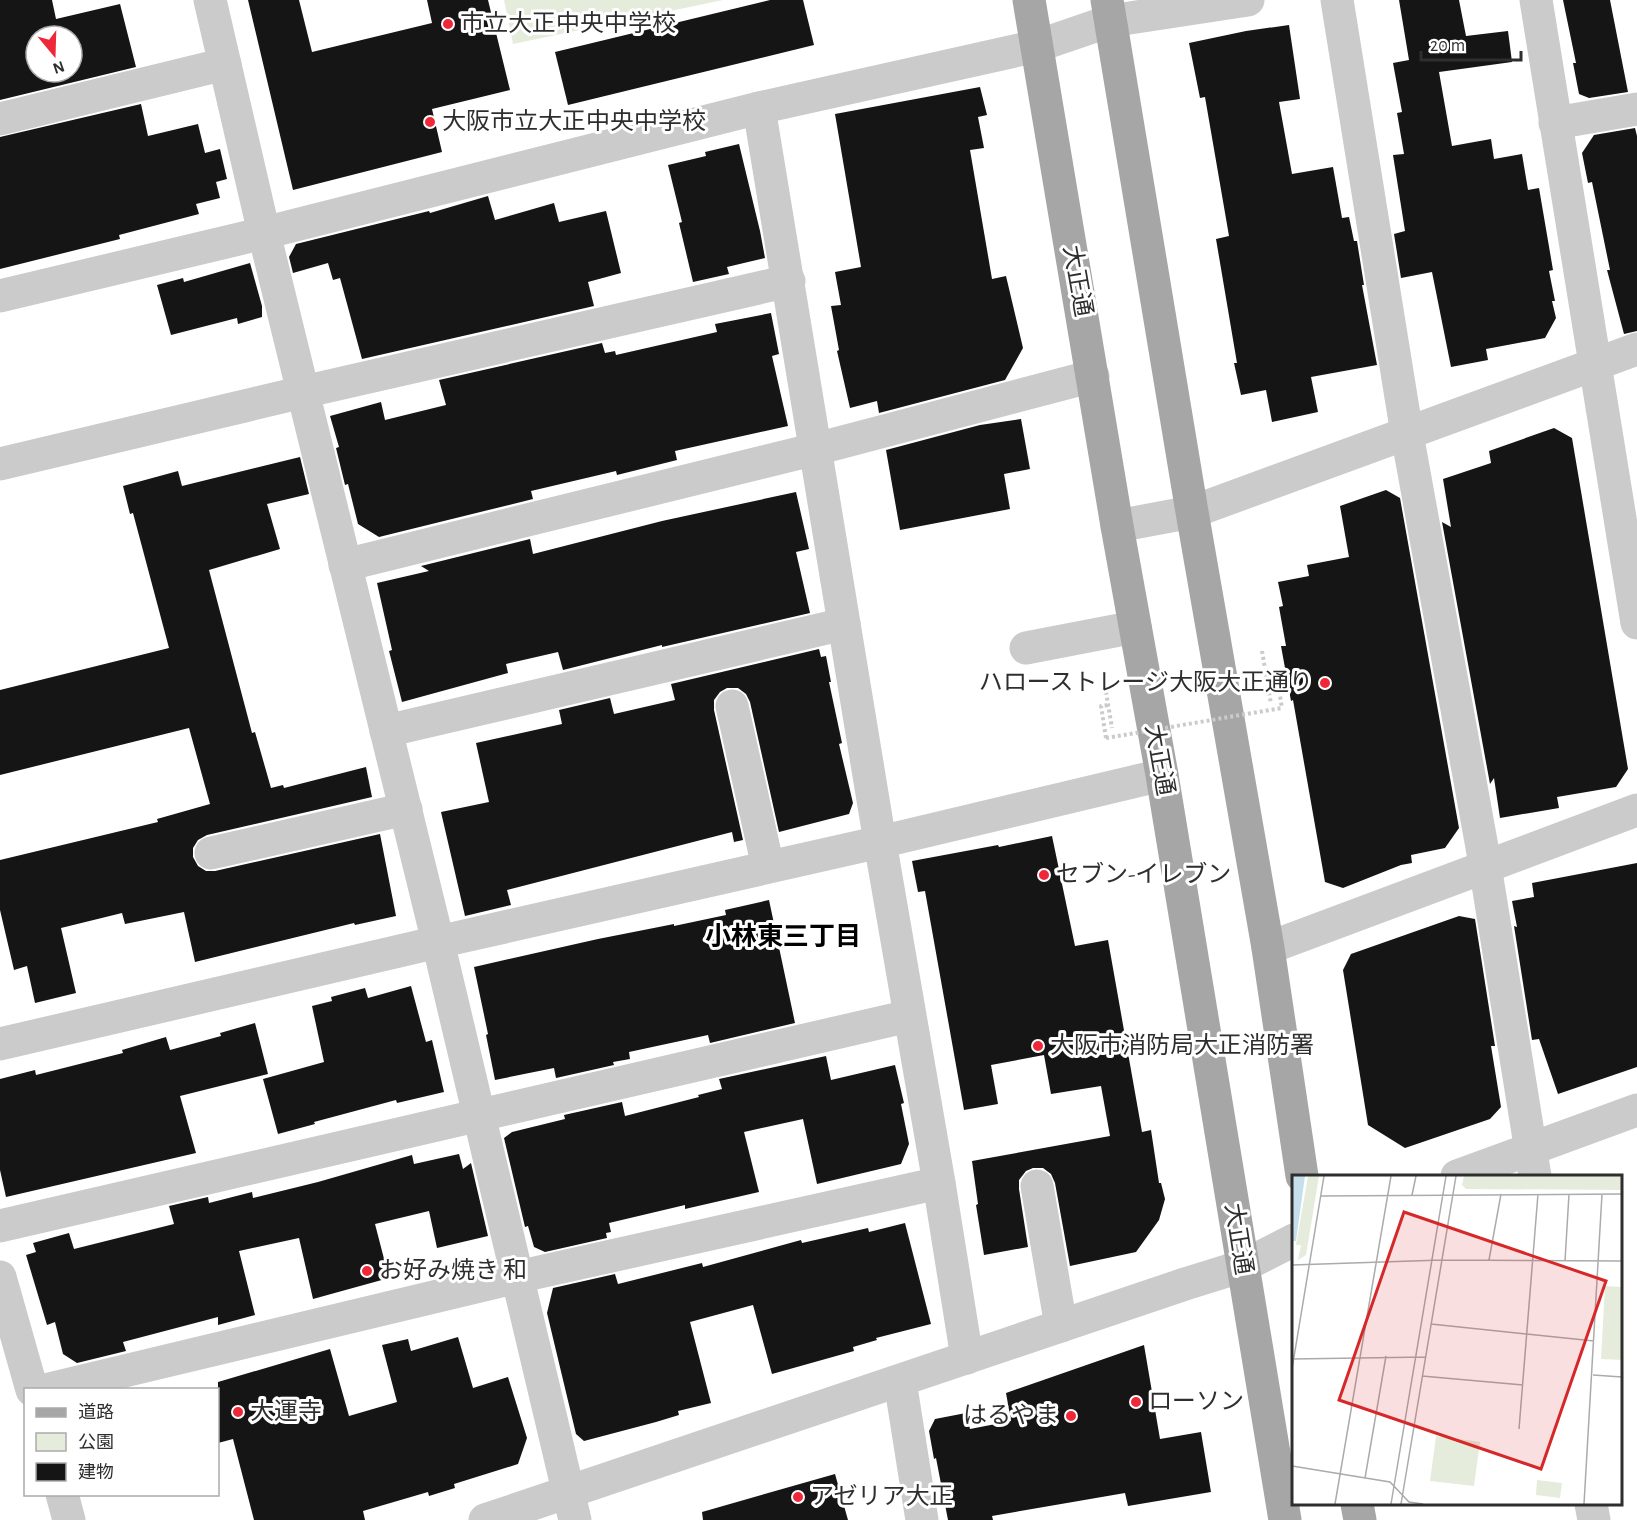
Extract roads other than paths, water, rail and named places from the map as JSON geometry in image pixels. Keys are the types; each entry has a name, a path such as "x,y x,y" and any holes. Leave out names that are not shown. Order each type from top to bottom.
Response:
{"main road":[{"name":"大正通","path":"1029,0 1117,526 1162,775 1285,1520"},
{"path":"1109,10 1192,512 1268,948 1302,1175"},
{"path":"1357,1505 1360,1520"}],"street":[{"path":"210,0 264,233 438,942 571,1506"},
{"path":"0,296 264,233 759,108 1037,46 1109,10 1248,0"},
{"path":"1337,0 1407,434 1485,866 1532,1163"},
{"path":"1536,0 1595,365 1634,587 1637,623"},
{"path":"0,119 225,64"},
{"path":"759,108 967,1358"},
{"path":"1555,123 1637,109"},
{"path":"0,464 789,281"},
{"path":"1117,526 1192,512 1637,349"},
{"path":"345,565 816,449 1093,376"},
{"path":"386,731 844,624"},
{"path":"1026,648 1135,627"},
{"path":"732,706 768,867"},
{"path":"0,1044 1162,775"},
{"path":"211,853 406,809"},
{"path":"1268,948 1637,810"},
{"path":"0,1226 909,1016"},
{"path":"1463,1175 1532,1163 1637,1110"},
{"path":"49,1388 517,1277 939,1183"},
{"path":"1037,1186 1061,1326"},
{"path":"485,1520 571,1506 900,1381 1243,1266 1292,1241"},
{"path":"0,1277 32,1388"},
{"path":"900,1381 922,1520"},
{"path":"63,1496 69,1520"},
{"path":"1591,1505 1594,1520"}],"place":[{"name":"市立大正中央中学校","path":"448,24"},
{"name":"大阪市立大正中央中学校","path":"430,122"},
{"name":"ハローストレージ大阪大正通り","path":"1325,683"},
{"name":"セブン-イレブン","path":"1044,875"},
{"name":"大阪市消防局大正消防署","path":"1038,1046"},
{"name":"お好み焼き 和","path":"367,1271"},
{"name":"ローソン","path":"1136,1402"},
{"name":"大運寺","path":"238,1412"},
{"name":"はるやま","path":"1071,1416"},
{"name":"アゼリア大正","path":"798,1497"}],"district":[{"name":"小林東三丁目","path":"783,937"}]}
